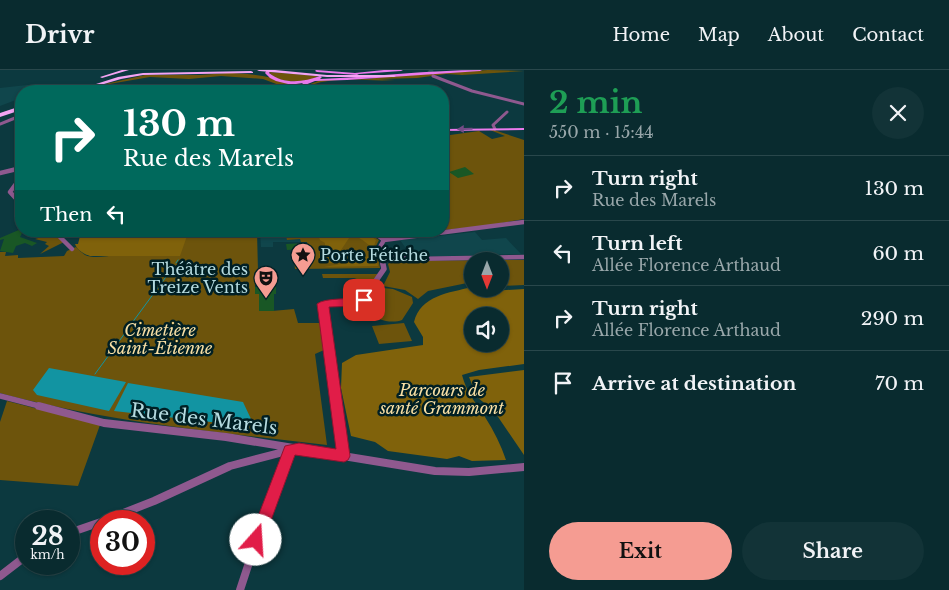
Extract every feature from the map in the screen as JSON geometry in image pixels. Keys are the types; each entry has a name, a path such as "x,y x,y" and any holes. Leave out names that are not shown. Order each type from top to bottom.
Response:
{"highway":[{"path":"85,85 125,70"},
{"path":"88,85 134,70"},
{"path":"90,85 143,70"},
{"path":"240,70 251,72"},
{"path":"259,70 322,76 394,76"},
{"path":"93,85 143,74 251,72 328,75 384,74"},
{"path":"0,117 15,109"}],"main road":[{"path":"303,85 318,74 408,70"},
{"path":"345,73 384,74 440,70"},
{"path":"342,79 480,70"},
{"path":"268,72 295,85"},
{"path":"318,74 342,79 404,79 435,76"},
{"path":"289,82 309,82"},
{"path":"449,130 524,129"}],"street":[{"path":"435,76 471,90 524,104"},
{"path":"495,129 492,125 507,112"},
{"path":"498,121 504,123"},
{"path":"0,173 15,169"},
{"path":"15,185 10,192 15,197"},
{"path":"449,232 524,222"},
{"path":"60,237 72,249"},
{"path":"380,237 384,240 407,237"},
{"path":"344,456 323,304 361,302 364,300 384,269 380,247 384,240"},
{"path":"380,247 396,256 412,259 524,257"},
{"name":"Rue des Marels","path":"0,396 104,423 226,437 436,471 469,472 524,467"},
{"path":"132,510 230,466 299,448"},
{"path":"240,590 262,523 290,450"},
{"path":"0,576 15,564"}],"shaded area":[{"path":"15,86 15,100 0,106 0,88"},
{"path":"475,232 482,240 506,238 521,254 509,254 509,252 464,252 464,256 412,257 400,240 449,237 449,235"},
{"path":"260,237 300,237 301,242 273,242 273,247 261,247"}],"green space":[{"path":"488,70 524,71 378,79 395,80 342,80 308,85 321,80 375,79 368,78"},
{"path":"269,72 318,76 313,79 285,81 278,79"},
{"path":"227,73 265,76 289,85 279,85 263,79 221,76 189,79 150,77 101,85 145,75"},
{"path":"490,130 524,140 524,219 485,226 449,229 449,135 479,131 492,139 505,136"},
{"path":"59,237 64,242 40,254 49,246 45,244 47,242 35,239"},
{"path":"80,237 187,237 180,256 90,256 77,248 75,244 78,244"},
{"name":"Cimetière Saint-Étienne","path":"175,237 257,237 258,271 254,273 255,287 263,294 272,311 294,309 298,323 323,323 324,350 315,354 327,445 121,419 80,412 0,393 0,252 6,252 5,256 18,255 18,258 64,256 67,251 76,247 85,255 94,257 120,254"},
{"path":"286,237 374,237 379,240 376,246 380,268 295,269 294,260 310,260 307,242 301,242 300,239 287,240"},
{"path":"319,237 349,238 341,250 342,260 321,263 319,254 325,248 325,243"},
{"path":"358,237 372,237 376,240 374,246 378,266 324,267 364,260 368,256 370,246"},
{"path":"464,260 464,284 428,291 418,299 405,290 383,286 390,272 388,264 391,261"},
{"path":"509,260 524,260 524,285 509,286"},
{"path":"322,274 378,274 370,284 354,278 323,278"},
{"path":"383,288 393,289 412,297 413,303 402,320 393,322 384,320 368,312 373,298"},
{"name":"Parcours de santé Grammont","path":"464,289 464,298 509,298 509,290 524,289 524,364 479,370 462,375 469,392 494,433 506,460 472,461 459,456 447,459 388,451 375,442 351,436 341,388 342,363 356,355 423,345 423,337 414,322 423,306 429,301"},
{"path":"404,323 412,341 379,344 372,326"},
{"path":"524,370 524,455 494,411 477,397 469,377"},
{"path":"7,401 100,425 78,486 0,480 0,422"}],"water":[{"path":"49,368 126,382 109,411 37,395 33,390"},
{"path":"128,383 243,402 251,419 237,425 114,411"}],"building":[{"path":"465,167 474,174 458,178 449,172"},
{"path":"15,232 15,237 37,243 32,246 25,243 16,246 13,253 0,251 4,239 0,240 0,238"},
{"path":"307,243 310,260 294,260 292,255 301,249 287,250 286,244"},
{"name":"Théâtre des Treize Vents","path":"255,287 276,287 274,311 259,311 259,294 255,294"}],"waterway":[{"path":"129,327 171,270"},
{"path":"95,374 128,329"}],"tunnel":[{"path":"429,70 434,74"}],"place":[{"name":"Porte Fétiche","path":"303,276"},
{"name":"Théâtre des Treize Vents","path":"266,299"}],"route":[{"path":"256,540 290,450 299,448 344,456 323,304 358,303 364,300"}]}
